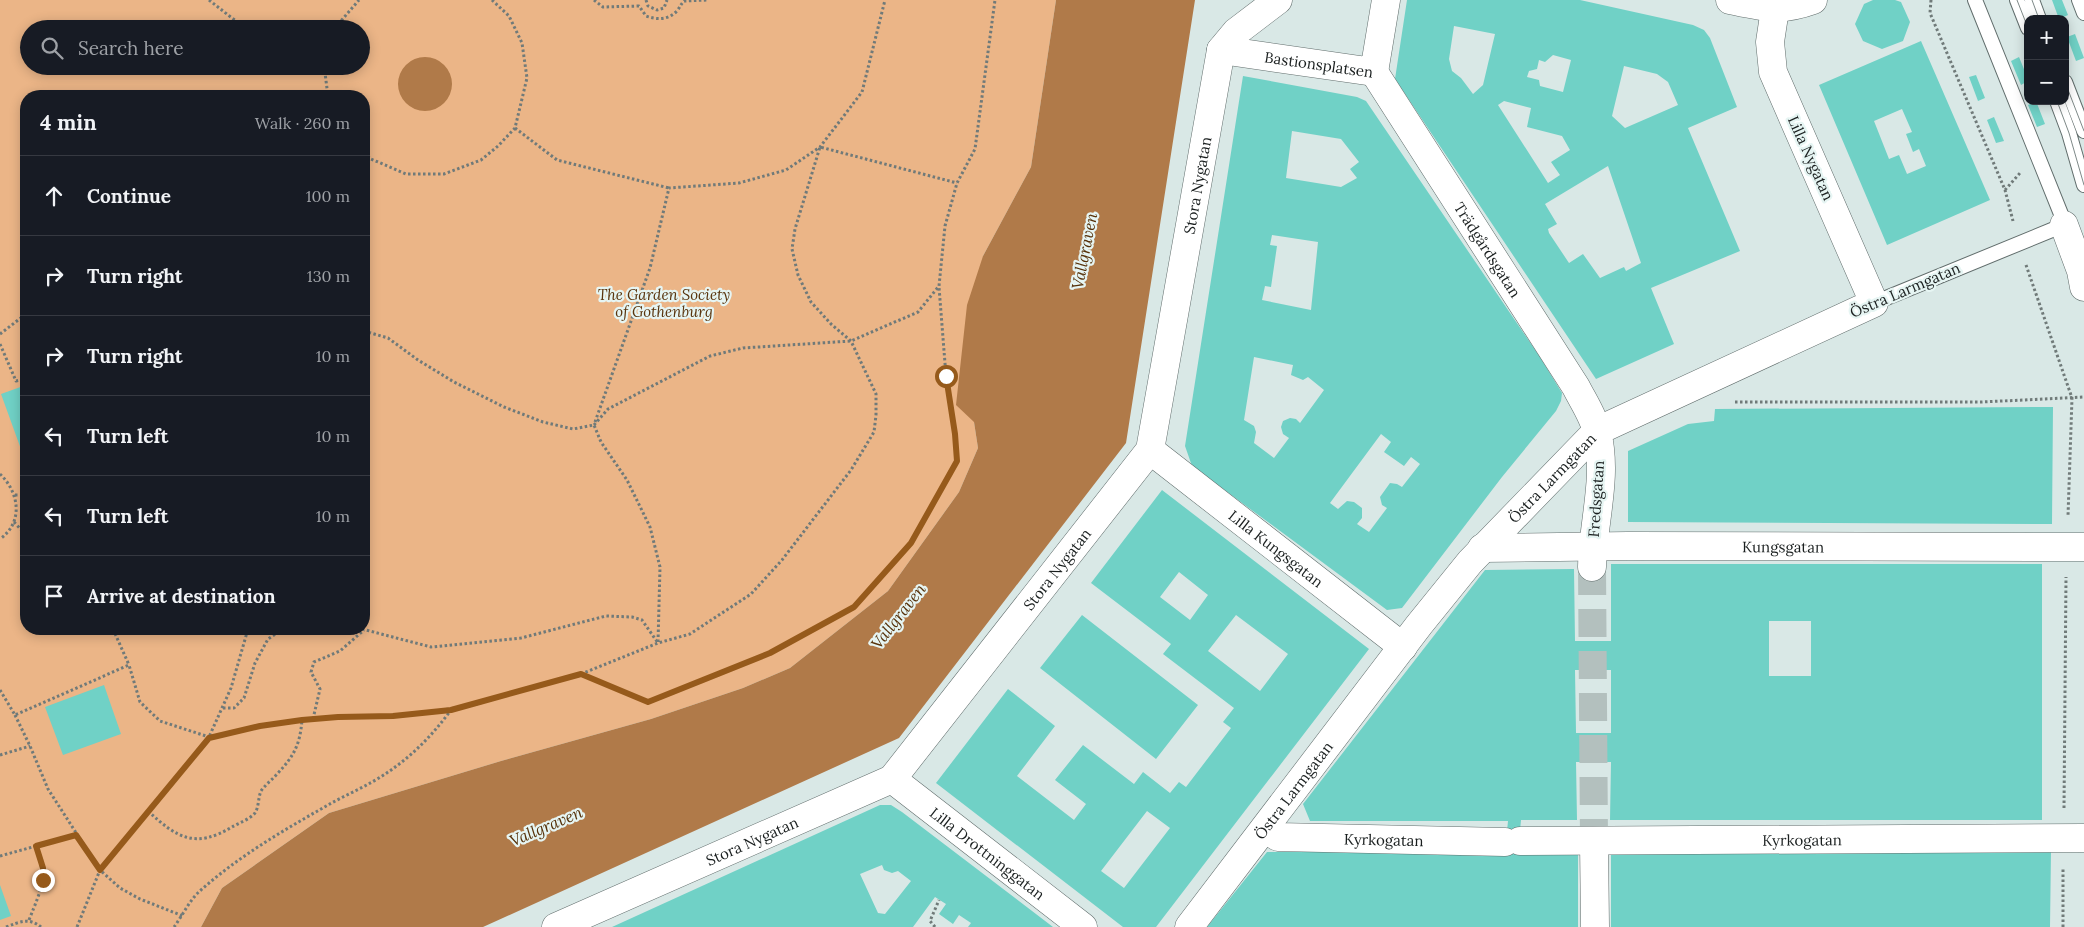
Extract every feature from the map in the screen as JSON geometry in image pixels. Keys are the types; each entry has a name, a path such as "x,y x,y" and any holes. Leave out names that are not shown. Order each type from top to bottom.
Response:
{"street":[{"path":"1221,50 1236,32 1278,0"},
{"name":"Bastionsplatsen","path":"1221,50 1374,72 1386,0"},
{"path":"1730,0 1775,9 1798,6 1813,0"},
{"name":"Lilla Nygatan","path":"1775,9 1770,42 1773,72 1874,303"},
{"name":"Stora Nygatan","path":"556,927 892,780 1150,450 1221,50"},
{"name":"Trädgårdsgatan","path":"1374,72 1576,387 1597,431"},
{"path":"2064,224 2081,271 2084,287"},
{"name":"Östra Larmgatan","path":"1190,927 1402,647 1482,548 1597,431 1874,303"},
{"name":"Fredsgatan","path":"1592,556 1601,467 1597,431"},
{"name":"Lilla Kungsgatan","path":"1150,450 1402,647"},
{"name":"Kungsgatan","path":"1482,548 1592,556 2075,548"},
{"name":"Lilla Drottninggatan","path":"892,780 1083,927"},
{"name":"Kyrkogatan","path":"1265,829 1278,837 1513,842 2074,839"},
{"path":"1594,841 1595,927"}],"lane":[{"path":"1975,0 2064,224 2084,261"},
{"path":"2017,0 2024,18"},
{"path":"2032,0 2038,15"},
{"path":"2079,0 2084,13"},
{"path":"2069,93 2084,132"},
{"path":"2058,105 2069,133 2084,185"},
{"name":"Östra Larmgatan","path":"1874,303 2064,224"}],"path":[{"path":"209,0 235,20"},
{"path":"342,20 359,0"},
{"path":"370,158 406,174 444,174 480,160 498,146 515,128 527,78 522,43 509,16 492,0"},
{"path":"594,0 603,7 639,6 646,16 656,19 667,18 677,11 684,1 707,0"},
{"path":"646,0 648,6 657,10 664,8 667,0"},
{"path":"515,128 557,160 669,188 739,183 786,170 820,147 862,92 885,0"},
{"path":"581,674 648,702 770,653 854,607 911,543 957,461 946,376 939,286 944,226 956,183 975,150 995,0"},
{"path":"1931,0 1930,13 2005,190 2018,242 2072,398 2075,548 2074,839 2063,927"},
{"path":"325,75 327,90"},
{"path":"820,147 956,183"},
{"path":"116,635 129,665 140,702 160,721 209,738 260,726 302,720 393,716 451,710 581,674 658,643 690,634 751,594 788,552 852,470 874,432 876,394 851,341 831,324 811,302 798,274 792,249 795,229 820,147"},
{"path":"658,643 660,567 650,527 627,480 601,442 594,425 650,268 669,188"},
{"path":"370,333 388,338 418,360 454,382 504,407 543,422 573,429 594,425 608,409 710,356 743,348 851,341 918,312 939,286"},
{"path":"0,334 20,319"},
{"path":"0,344 16,381 20,380"},
{"path":"1733,402 1982,402 2084,397"},
{"path":"0,474 9,482 16,504 14,522 6,535 0,539"},
{"path":"15,496 20,496"},
{"path":"14,522 20,528"},
{"path":"370,631 431,647 521,638 606,616 642,620 658,643"},
{"path":"77,927 100,870 209,738 231,688 246,635"},
{"path":"223,708 234,708 244,698 255,663 268,640 275,635"},
{"path":"313,719 320,689 311,672 314,662 340,651 357,635"},
{"path":"14,715 129,665"},
{"path":"0,690 30,746 48,789 100,870 120,888 140,899 183,916"},
{"path":"174,927 199,891 255,848 321,809 374,781 401,763 421,747 451,710"},
{"path":"148,811 165,826 192,840 205,839 220,834 251,816 256,810 262,791 291,758 298,746 302,720"},
{"path":"0,756 30,746"},
{"path":"0,856 76,835"},
{"path":"29,920 42,886 44,875 36,846"},
{"path":"934,927 930,921 939,900"},
{"path":"6,927 24,920 29,920 42,927"}],"green space":[{"name":"The Garden Society of Gothenburg","path":"0,0 1056,0 1031,167 983,256 974,422 978,448 959,492 888,591 790,668 743,688 651,719 501,761 329,813 222,888 201,927 0,927"}],"water":[{"name":"Vallgraven","path":"1056,0 1195,0 1126,443 899,738 483,927 201,927 222,888 329,813 501,761 651,719 743,688 790,668 888,591 959,492 978,448 974,422 956,405 967,305 983,256 1031,167"},
{"path":"425,57 435,59 444,65 450,74 452,84 450,94 444,103 435,109 425,111 415,109 406,103 400,94 398,84 400,74 406,65 415,59"}],"building":[{"path":"1407,0 1580,0 1693,25 1704,30 1710,38 1737,107 1688,128 1740,251 1651,288 1674,344 1596,379 1395,79","holes":["1454,26 1495,34 1483,85 1473,94 1461,78 1452,71 1449,59","1553,55 1571,60 1563,92 1540,86 1539,80 1527,77 1529,71 1537,69 1539,60 1545,62","1624,66 1657,74 1668,82 1678,105 1625,128 1612,116","1504,101 1531,108 1527,127 1562,136 1570,150 1551,162 1560,175 1548,183 1498,105","1608,166 1641,263 1626,271 1624,267 1600,278 1583,254 1569,263 1549,233 1548,229 1557,224 1545,204"]},
{"path":"1873,0 1895,0 1901,2 1910,22 1903,41 1882,49 1863,41 1855,24 1864,4"},
{"path":"2052,0 2062,0 2068,15 2058,15"},
{"path":"2075,34 2084,58 2076,61 2069,42 2069,36"},
{"path":"1921,41 1990,200 1887,245 1819,85","holes":["1902,109 1912,132 1906,134 1913,152 1919,149 1926,166 1907,174 1899,155 1889,159 1874,121"]},
{"path":"2019,57 2024,69 2024,83 2021,85 2011,61"},
{"path":"1976,75 1985,98 1978,101 1969,77"},
{"path":"1243,76 1357,97 1366,101 1540,357 1562,393 1561,401 1556,411 1502,477 1402,608 1387,610 1192,466 1185,446","holes":["1292,131 1341,139 1359,162 1350,169 1357,178 1341,187 1286,178","1272,235 1318,242 1311,310 1262,300 1265,286 1271,287 1277,246 1270,245","1254,357 1293,365 1291,375 1303,380 1308,377 1324,390 1300,423 1296,419 1290,418 1283,421 1281,427 1283,434 1289,438 1274,458 1254,443 1256,432 1254,426 1244,420","1381,434 1391,442 1384,452 1404,466 1411,457 1420,464 1402,487 1390,483 1380,497 1382,505 1387,508 1369,532 1357,524 1362,518 1362,508 1354,502 1347,501 1338,509 1330,503"]},
{"path":"2028,105 2038,105 2045,124 2037,127"},
{"path":"1994,117 2004,141 1996,143 1987,120"},
{"path":"20,387 20,446 1,394"},
{"path":"2053,407 2052,524 1628,522 1628,451 1688,424 1714,421 1715,409"},
{"path":"1162,490 1369,649 1156,927 1123,927 936,783 1008,689 1055,726 1017,776 1074,820 1086,804 1055,780 1083,745 1134,784 1143,772 1170,793 1179,782 1186,787 1231,728 1223,722 1234,708 1163,654 1171,644 1091,583","holes":["1179,572 1208,595 1190,620 1160,597","1236,615 1288,654 1260,691 1208,651","1147,811 1170,828 1124,888 1101,871"]},
{"path":"1611,564 2042,564 2042,820 1610,820 1611,762 1576,762 1577,820 1521,820 1518,851 1578,852 1578,927 1207,927 1267,852 1505,852 1508,821 1310,821 1303,804 1485,570 1574,569 1575,641 1611,641","holes":["1769,621 1811,621 1811,676 1769,676","1575,670 1611,670 1611,733 1576,733"]},
{"path":"1082,615 1198,705 1156,759 1040,668"},
{"path":"104,685 121,734 63,755 45,707"},
{"path":"880,805 891,805 1053,927 968,927 971,923 959,915 953,924 939,914 946,904 935,897 913,927 612,927","holes":["882,865 884,870 892,873 898,871 911,881 885,914 878,913 860,874"]},
{"path":"2051,850 2050,927 1611,927 1611,852"},
{"path":"0,885 11,916 0,920"}],"tunnel":[{"path":"1592,567 1594,841"}],"tram line":[{"path":"2017,0 2024,18"},
{"path":"2032,0 2038,15"},
{"path":"2069,92 2084,131"},
{"path":"2058,105 2069,133 2084,185"}],"route":[{"path":"43,880 43,868 36,846 76,835 100,870 209,738 260,726 302,720 393,716 451,710 581,674 648,702 770,653 854,607 911,543 957,461 946,376"}]}
